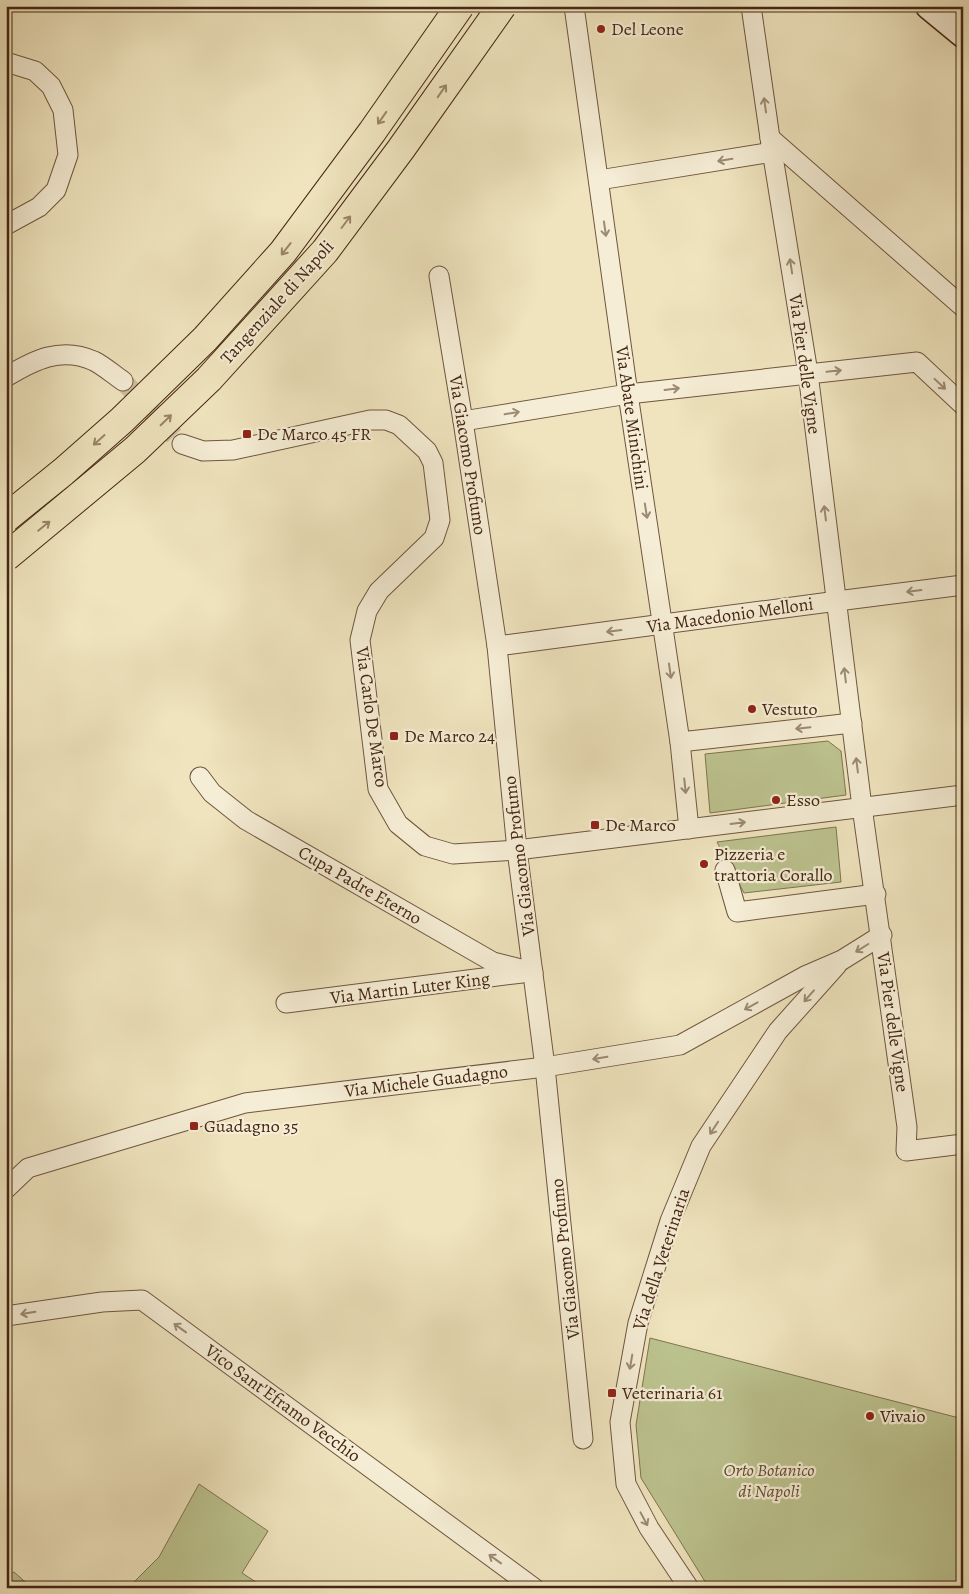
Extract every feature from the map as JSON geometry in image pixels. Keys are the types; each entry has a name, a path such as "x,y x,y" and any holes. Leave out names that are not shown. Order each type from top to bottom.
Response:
{"highway":[{"name":"Tangenziale di Napoli","path":"6,518 63,472 122,420 204,339 283,252 372,132 460,6"},
{"name":"Tangenziale di Napoli","path":"6,557 135,450 209,379 325,251 402,149 502,6"}],"main road":[{"path":"929,6 963,34"}],"street":[{"name":"Via Abate Minichini","path":"574,6 628,394 680,742 689,829"},
{"name":"Via Pier delle Vigne","path":"751,6 771,145 808,373 862,807 882,935 907,1127 906,1151 963,1144"},
{"path":"6,62 35,71 51,86 63,110 68,155 56,190 39,207 6,225"},
{"path":"598,180 771,145 963,307"},
{"name":"Via Giacomo Profumo","path":"439,276 464,421 497,646 517,850 545,1067 583,1439"},
{"path":"6,377 26,365 48,356 68,354 94,361 123,381"},
{"path":"464,421 628,394 917,362 963,405"},
{"name":"Via Carlo De Marco","path":"182,444 203,451 233,450 370,420 386,420 399,425 426,451 433,463 440,520 434,538 379,591 367,611 360,640 378,789 398,824 425,846 453,854 517,850 963,795"},
{"name":"Via Macedonio Melloni","path":"497,646 963,585"},
{"path":"680,742 852,723"},
{"name":"Cupa Padre Eterno","path":"200,777 212,793 246,820 493,962 533,972"},
{"path":"726,870 737,912 876,894"},
{"path":"842,960 882,935"},
{"name":"Via Michele Guadagno","path":"6,1189 28,1168 245,1103 545,1067 680,1045 805,976 842,960"},
{"name":"Via della Veterinaria","path":"689,1588 649,1528 626,1484 620,1422 638,1323 670,1222 702,1146 778,1031 842,960"},
{"name":"Via Martin Luter King","path":"286,1004 533,972"},
{"name":"Vico Sant'Eframo Vecchio","path":"6,1316 102,1302 142,1300 534,1588"}],"green space":[{"path":"828,741 841,751 846,795 710,813 705,754"},
{"path":"836,827 841,882 744,893 717,842"},
{"name":"Orto Botanico di Napoli","path":"650,1338 963,1419 963,1588 709,1588 641,1478 636,1425"},
{"path":"199,1484 268,1531 242,1573 265,1588 128,1588 159,1557"},
{"path":"14,1572 32,1588 6,1588 6,1577"}],"tunnel":[{"path":"123,381 182,444"}],"place":[{"name":"Del Leone","path":"601,29"},
{"name":"De Marco 45 FR","path":"247,434"},
{"name":"Vestuto","path":"752,709"},
{"name":"De Marco 24","path":"394,736"},
{"name":"Esso","path":"776,800"},
{"name":"De Marco","path":"595,825"},
{"name":"Pizzeria e trattoria Corallo","path":"704,864"},
{"name":"Guadagno 35","path":"194,1126"},
{"name":"Veterinaria 61","path":"612,1393"},
{"name":"Vivaio","path":"870,1416"}]}
